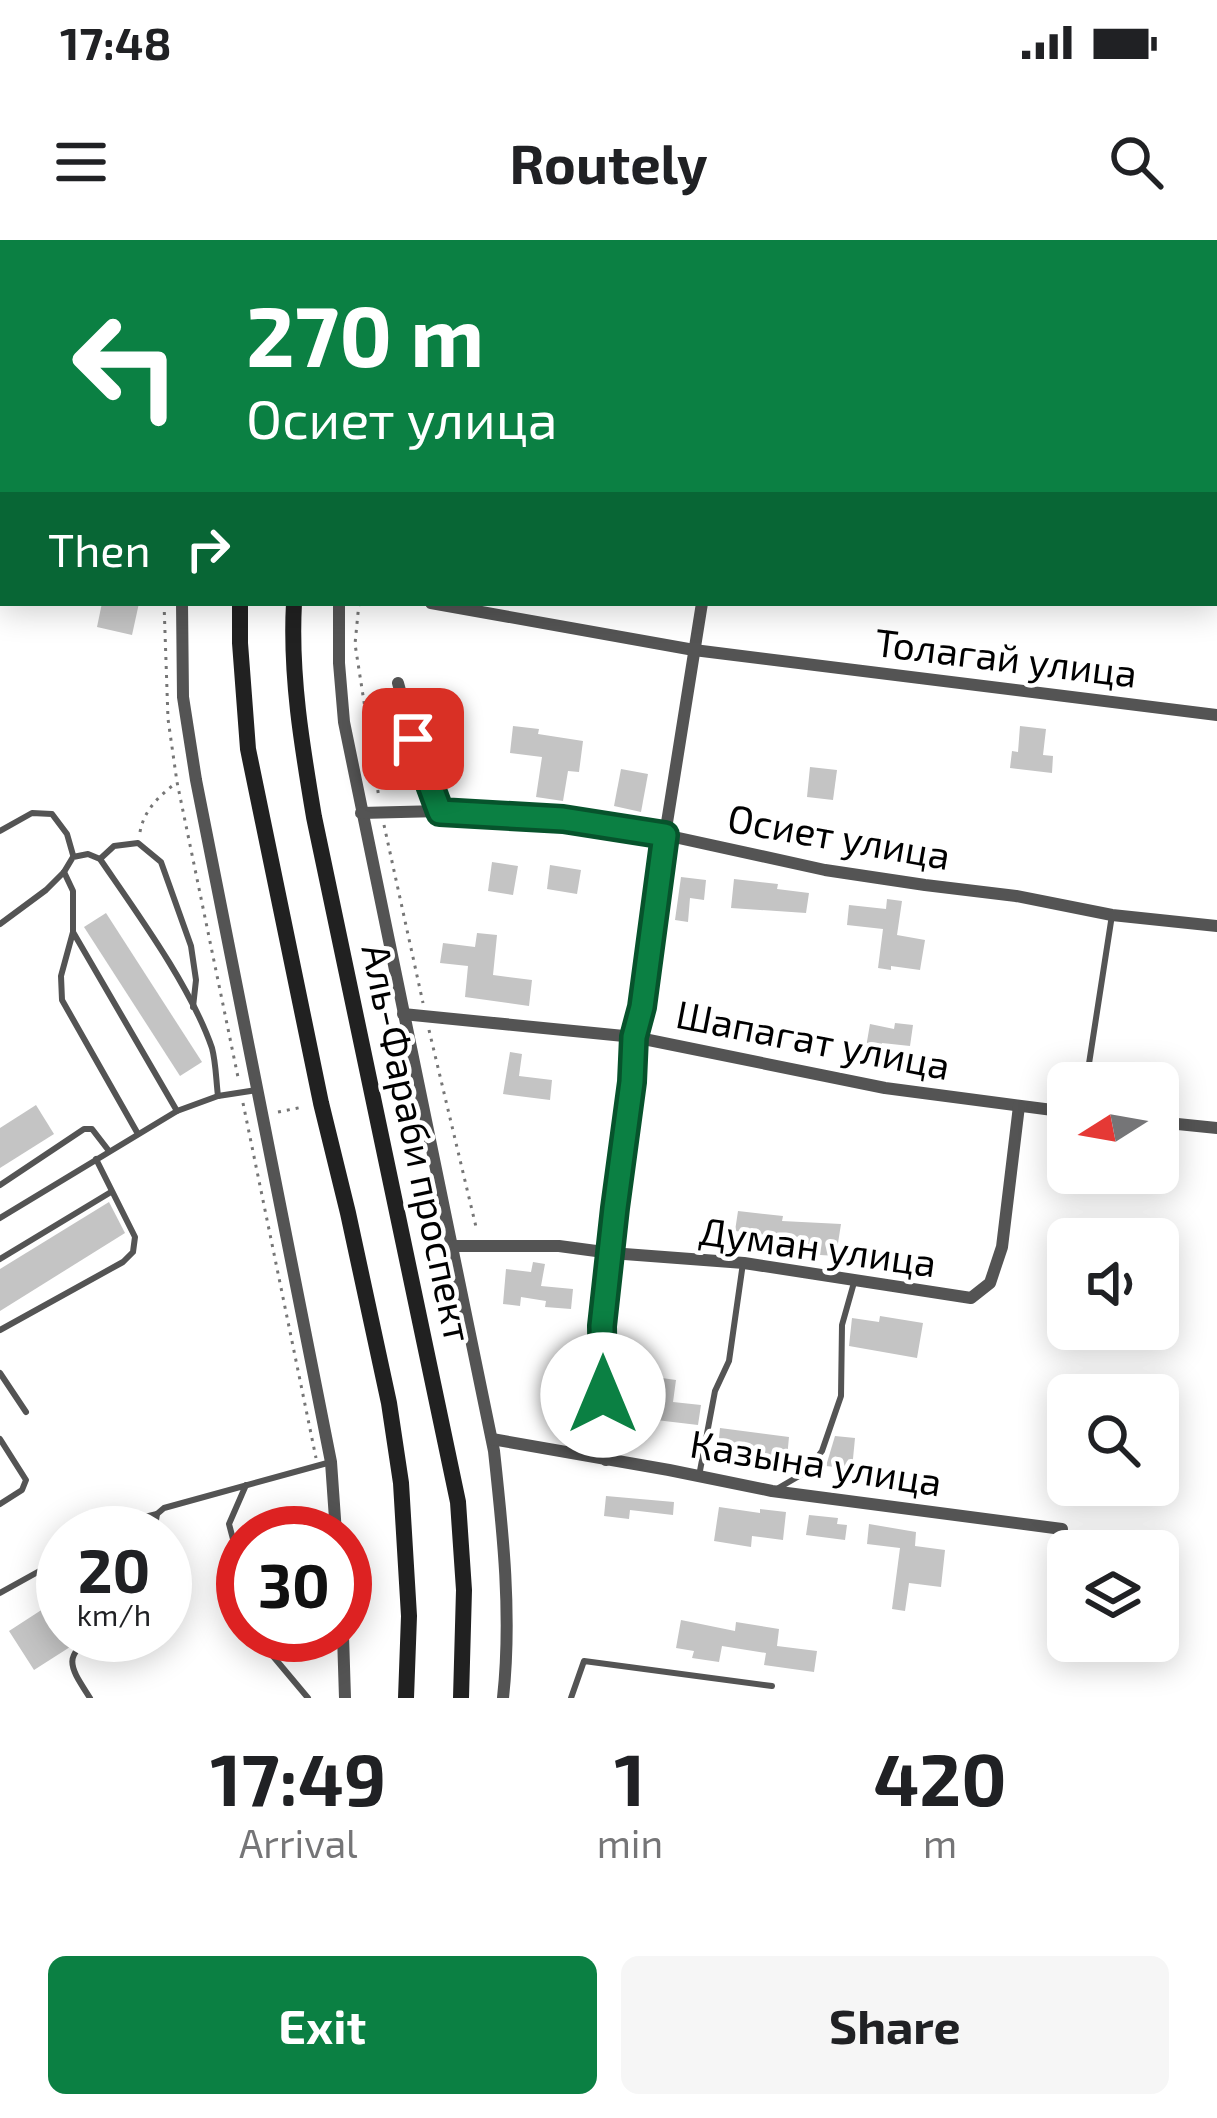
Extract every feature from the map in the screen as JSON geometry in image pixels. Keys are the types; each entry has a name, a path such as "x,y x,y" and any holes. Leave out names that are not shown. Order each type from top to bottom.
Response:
{"street":[{"path":"182,606 184,697 193,759 331,1506"},
{"name":"Аль-Фараби проспект","path":"240,606 248,748 384,1382 400,1483 410,1616 406,1698"},
{"name":"Аль-Фараби проспект","path":"294,606 300,734 314,817 458,1502 464,1590 461,1698"},
{"path":"340,606 344,722 492,1439 505,1548 503,1698"},
{"name":"Толагай улица","path":"448,606 694,650 1217,715"},
{"path":"606,1460 602,1326 634,1037 701,606"},
{"path":"398,683 440,812"},
{"name":"Осиет улица","path":"361,813 563,819 665,835 825,870 1016,896 1112,915 1217,926"},
{"name":"Шапагат улица","path":"403,1014 634,1037 885,1088 1047,1109"},
{"name":"Думан улица","path":"454,1246 559,1246 743,1263 971,1298 990,1283 1002,1247 1019,1106"},
{"path":"1179,1124 1217,1128"},
{"name":"Казына улица","path":"492,1439 772,1491 1062,1529"},
{"path":"344,1662 346,1698"}],"lane":[{"path":"0,831 32,813 52,814 68,834 73,857 34,900 0,924"},
{"path":"100,859 114,846 138,842 161,862 191,946 196,980 193,1008"},
{"path":"73,857 88,854 100,859 159,947 213,1051 218,1096"},
{"path":"64,872 73,891 74,932 61,976 62,1000 138,1134"},
{"path":"1089,1062 1112,915"},
{"path":"74,932 177,1111"},
{"path":"0,1218 177,1111 218,1096 257,1090"},
{"path":"0,1185 84,1129 98,1134 109,1151"},
{"path":"0,1330 134,1252 135,1237 96,1159"},
{"path":"0,1259 111,1192"},
{"path":"699,1476 715,1391 729,1360 743,1263"},
{"path":"772,1491 806,1472 822,1451 841,1396 842,1324 856,1279"},
{"path":"0,1373 26,1412"},
{"path":"0,1439 26,1480 22,1490 0,1504"},
{"path":"171,1506 324,1464"},
{"path":"237,1506 246,1485"},
{"path":"0,1593 36,1573"},
{"path":"571,1698 584,1661 772,1686"},
{"path":"71,1662 90,1698"},
{"path":"278,1662 308,1698"}],"path":[{"path":"164,606 168,719 177,782 324,1464"},
{"path":"359,606 355,644 381,813 480,1244"},
{"path":"138,842 142,820 158,797 177,782"},
{"path":"262,1115 321,1103"}],"building":[{"path":"101,606 138,606 132,635 97,627"},
{"path":"513,726 583,741 579,772 568,771 563,801 536,797 542,757 510,753"},
{"path":"1020,726 1046,729 1043,755 1053,756 1052,773 1010,768 1012,751 1018,752"},
{"path":"810,767 837,770 833,800 807,797"},
{"path":"621,769 648,774 641,812 614,806"},
{"path":"492,862 518,866 513,895 488,891"},
{"path":"550,865 581,870 577,894 547,889"},
{"path":"681,877 706,880 704,900 690,898 688,922 675,920"},
{"path":"734,879 809,893 806,913 731,908"},
{"path":"887,899 902,901 897,935 925,940 920,970 878,968 883,929 847,925 849,905 886,909"},
{"path":"106,913 202,1062 180,1076 84,927"},
{"path":"477,933 497,935 493,975 532,980 529,1006 465,997 468,966 440,963 443,943 475,947"},
{"path":"895,1023 913,1025 910,1046 882,1043 879,1062 864,1059 870,1024 894,1029"},
{"path":"510,1052 522,1054 519,1076 552,1080 550,1100 503,1094"},
{"path":"36,1105 54,1134 0,1168 0,1128"},
{"path":"109,1202 125,1233 0,1311 0,1269"},
{"path":"738,1211 783,1216 782,1221 841,1224 836,1256 789,1253 791,1238 735,1231"},
{"path":"533,1262 545,1264 541,1286 573,1289 571,1309 545,1307 546,1301 521,1297 520,1306 503,1304 506,1269 531,1272"},
{"path":"880,1316 923,1323 917,1358 849,1346 852,1318 879,1322"},
{"path":"662,1378 676,1380 673,1402 701,1405 698,1425 656,1420"},
{"path":"720,1428 789,1437 787,1458 718,1449"},
{"path":"835,1436 855,1438 852,1469 826,1466"},
{"path":"606,1496 674,1502 673,1515 630,1510 629,1519 604,1516"},
{"path":"719,1507 786,1512 783,1540 752,1536 751,1547 714,1541"},
{"path":"809,1515 838,1518 837,1524 847,1525 845,1540 806,1535"},
{"path":"869,1524 916,1532 915,1546 945,1550 941,1587 909,1583 905,1611 892,1609 900,1548 867,1544"},
{"path":"36,1614 36,1662 47,1662 34,1670 9,1631"},
{"path":"681,1620 735,1631 736,1622 779,1629 777,1646 817,1651 814,1672 764,1665 766,1653 722,1646 719,1662 692,1658 694,1651 676,1648"}],"route":[{"path":"413,739 440,812 563,819 665,835 634,1037 615,1208 602,1326 603,1395"}]}
